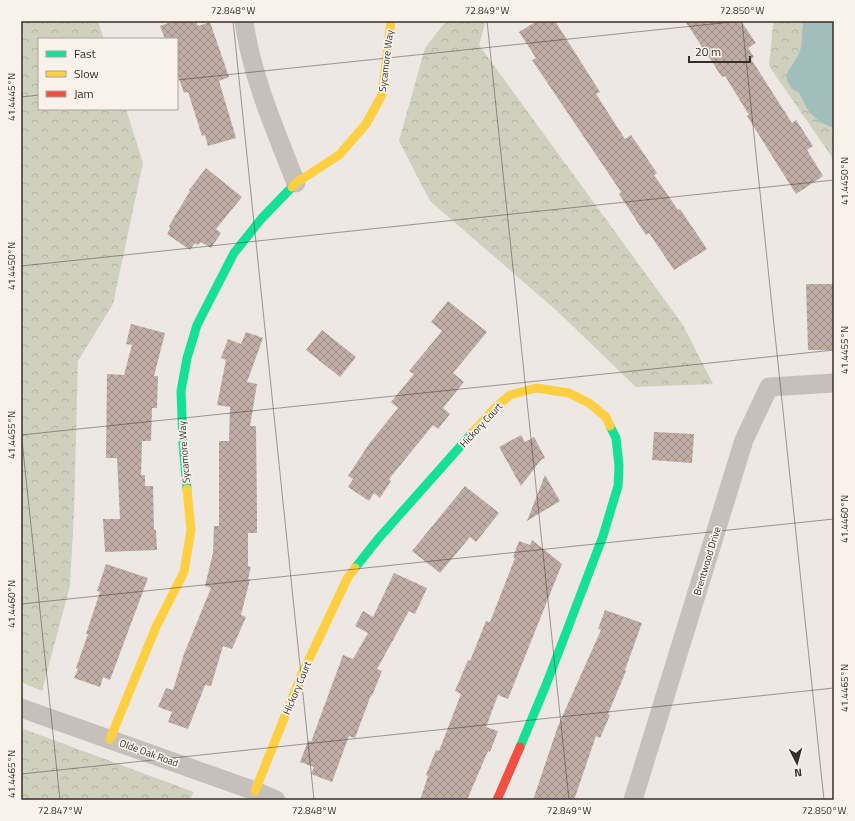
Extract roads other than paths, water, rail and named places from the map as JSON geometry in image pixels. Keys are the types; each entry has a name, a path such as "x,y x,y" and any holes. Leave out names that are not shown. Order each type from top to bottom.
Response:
{"street":[{"path":"244,21 246,35 261,89 296,183"},
{"name":"Sycamore Way","path":"110,739 156,627 184,572 190,530 183,444 181,391 187,358 198,325 234,253 262,218 296,183 339,155 366,124 382,95 391,21"},
{"name":"Brentwood Drive","path":"633,800 744,440 768,387 834,384"},
{"name":"Hickory Court","path":"255,791 301,676 348,578 378,539 494,409 510,395 536,388 569,393 589,403 606,417 616,438 619,466 618,486 603,536 552,670 497,800"},
{"name":"Olde Oak Road","path":"21,708 255,791 276,800"}],"water":[{"path":"804,21 834,21 834,128 820,122 809,112 799,93 792,89 788,83 786,76 800,51"}]}
